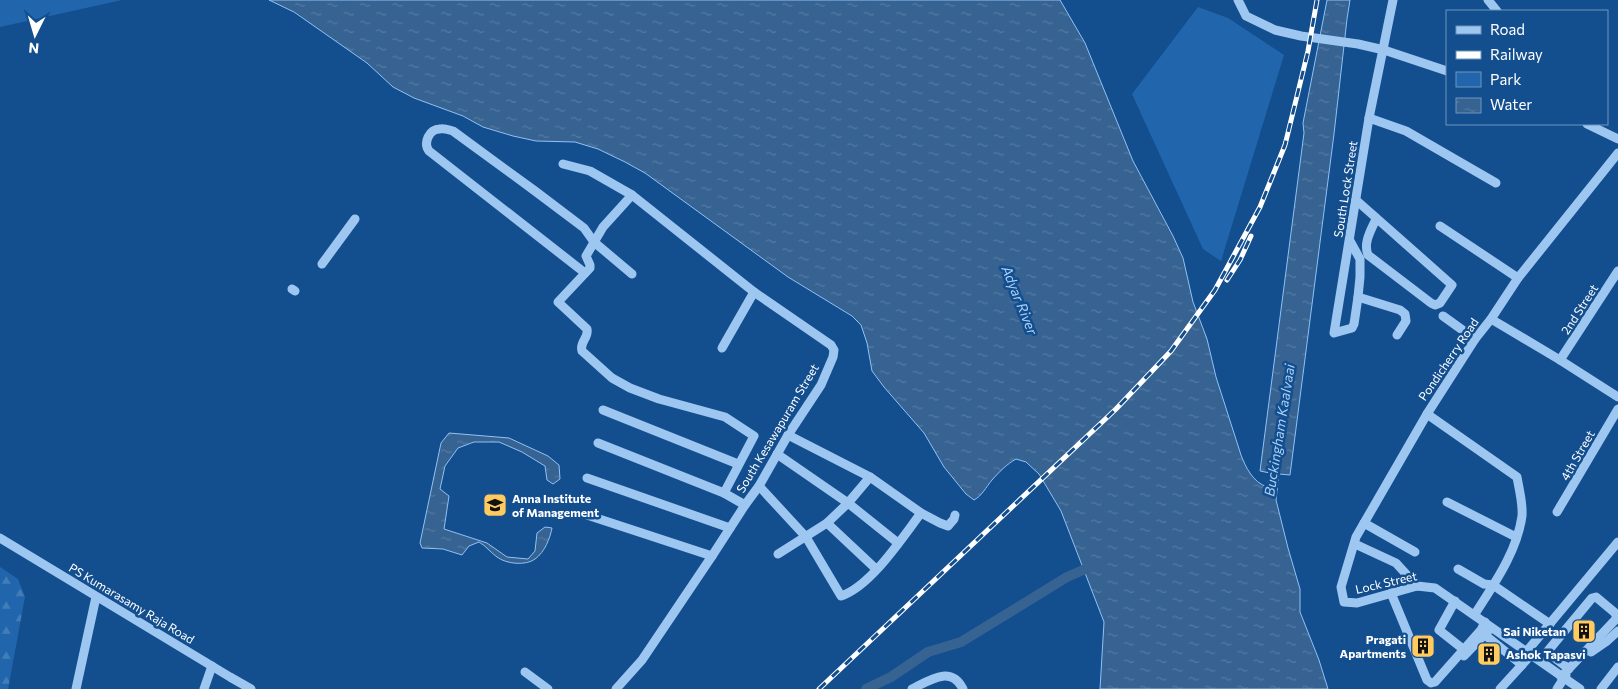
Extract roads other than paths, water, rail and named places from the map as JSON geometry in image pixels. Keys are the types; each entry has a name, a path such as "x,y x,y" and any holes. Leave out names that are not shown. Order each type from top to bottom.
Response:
{"street":[{"path":"1238,0 1246,16 1275,30 1384,50 1446,72"},
{"name":"South Lock Street","path":"1358,298 1352,328 1334,333 1369,118 1393,0"},
{"path":"1488,0 1496,10"},
{"path":"1369,118 1406,131 1496,183"},
{"path":"1589,125 1618,139"},
{"path":"585,273 429,151 426,148 427,138 431,132 439,128 453,131 584,228 594,242 632,274"},
{"name":"Pondicherry Road","path":"1344,602 1341,587 1356,537 1473,337 1491,319 1518,278 1618,153"},
{"name":"South Kesawapuram Street","path":"563,164 590,171 632,195 754,292 831,345 834,350 833,357 821,384 788,435 759,486 642,660 616,689"},
{"path":"632,195 603,227 594,242 586,256 590,268 558,302 587,329 588,333 581,345 582,351 612,378 630,388 659,399 725,417 754,436 724,493"},
{"path":"1356,200 1452,285 1440,303 1435,305 1431,303 1368,255 1366,244 1376,219"},
{"path":"322,264 355,219"},
{"path":"1440,226 1518,278"},
{"path":"1350,241 1360,259 1358,298 1400,310 1405,314 1406,321 1397,335"},
{"name":"2nd Street","path":"1560,360 1618,271"},
{"path":"722,348 754,292"},
{"path":"1443,316 1473,337"},
{"path":"1491,319 1618,397"},
{"name":"4th Street","path":"1557,512 1618,409"},
{"path":"603,410 738,464"},
{"path":"1427,414 1517,477 1522,515 1516,537 1506,564 1475,614"},
{"path":"788,435 870,477 921,513 945,526 951,524 955,515"},
{"path":"598,443 724,493 745,505"},
{"path":"778,454 848,503 898,543"},
{"path":"778,554 827,523 848,503 870,477"},
{"path":"587,478 730,528"},
{"path":"759,486 806,537 841,596 857,588 876,569 921,513"},
{"path":"1447,502 1516,537"},
{"path":"587,514 712,556"},
{"path":"827,523 876,569"},
{"path":"1364,523 1414,552"},
{"name":"PS Kumarasamy Raja Road","path":"0,538 212,666 236,685 252,689"},
{"path":"1500,689 1531,654 1550,624 1618,542"},
{"path":"1355,544 1396,562 1417,586"},
{"path":"1458,569 1484,584 1493,585 1550,624"},
{"name":"Lock Street","path":"1344,602 1357,603 1417,586 1435,588 1475,614 1487,628 1531,654 1580,689"},
{"path":"1391,593 1427,680 1431,683 1435,682 1481,630 1487,628"},
{"path":"76,689 96,597"},
{"path":"1531,654 1547,652 1592,598 1596,597 1614,612 1615,620 1562,677 1557,689"},
{"path":"1454,601 1439,630 1463,649"},
{"path":"1487,628 1522,665"},
{"path":"1432,689 1487,628"},
{"path":"1562,677 1585,656 1618,631"},
{"path":"1547,652 1569,669"},
{"path":"204,689 212,666"},
{"path":"1601,689 1618,667"},
{"path":"525,672 548,689"},
{"path":"912,689 941,676 949,676 957,680 963,689"}],"water":[{"name":"Adyar River","path":"269,0 1060,0 1085,43 1133,161 1183,258 1193,302 1207,339 1216,377 1241,455 1254,478 1267,487 1270,473 1260,471 1304,133 1303,123 1327,0 1350,0 1290,475 1279,474 1276,500 1300,589 1300,612 1328,689 1100,689 1104,622 1061,511 1039,474 1026,462 1016,459 1000,471 977,498 974,500 966,494 944,467 924,433 872,371 867,343 861,325 852,316 788,277 645,173 625,162 598,149 575,142 536,141 483,127 463,116 414,98 393,87 367,63 294,12"},
{"path":"449,433 509,438 548,456 559,465 560,479 553,484 547,480 545,466 522,452 499,442 474,442 458,448 445,466 440,489 449,496 444,529 487,543 507,557 528,559 535,551 537,533 545,527 552,528 544,549 535,559 527,563 505,561 479,542 469,546 462,555 443,549 422,548 420,543 441,443"}],"waterway":[{"name":"Buckingham Kaalvaai","path":"866,689 891,677 928,652 961,642 1067,577 1097,564"}],"railway":[{"path":"819,689 1116,409 1171,351 1215,290 1260,207 1285,145 1308,51 1317,0"},
{"path":"1227,280 1240,260 1251,236"}],"place":[{"name":"Anna Institute of Management","path":"495,505"},
{"name":"Sai Niketan","path":"1584,631"},
{"name":"Pragati Apartments","path":"1423,646"},
{"name":"Ashok Tapasvi","path":"1489,654"}]}
